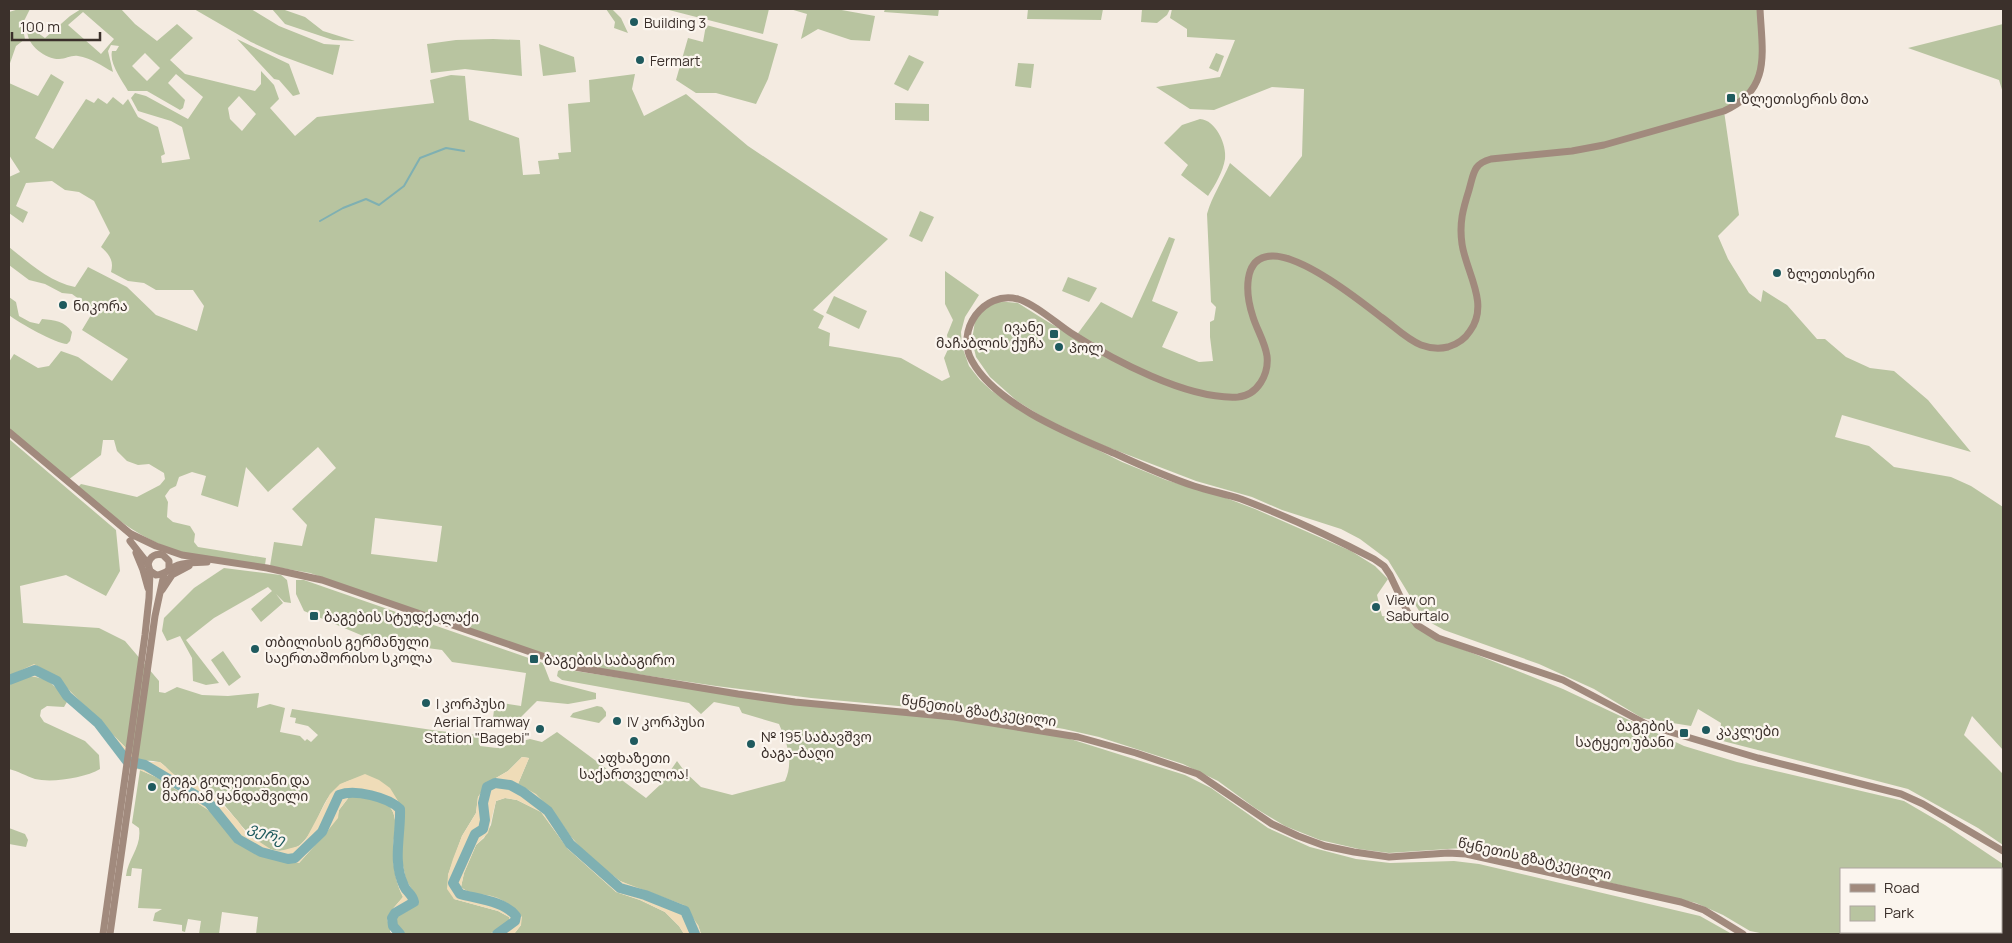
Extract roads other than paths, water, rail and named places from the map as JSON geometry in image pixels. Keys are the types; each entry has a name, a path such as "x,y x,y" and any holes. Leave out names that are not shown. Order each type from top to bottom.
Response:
{"main road":[{"path":"1760,9 1761,70 1748,97 1736,106 1604,145 1572,151 1491,158 1480,162 1475,170 1460,217 1462,246 1478,305 1475,325 1466,337 1457,344 1445,348 1420,345 1346,290 1300,264 1276,256 1264,257 1256,261 1250,269 1248,298 1253,319 1265,345 1268,359 1266,371 1259,386 1248,395 1237,397 1194,390 1168,382 1110,356 1025,302 1014,298 993,300 978,311 971,321 966,345 971,360 994,387 1012,401 1062,430 1166,476 1275,512 1374,559 1384,566 1390,575 1407,611 1417,625 1438,638 1563,680 1650,726 1758,758 1901,794 1923,804 2003,851"},
{"path":"9,432 121,527 156,575 182,564 217,561"},
{"path":"130,537 163,555 169,561 157,601"},
{"path":"130,537 191,557"},
{"path":"130,537 143,570 150,598"},
{"path":"103,934 116,863 146,658 151,615 149,567 152,556 191,557"},
{"name":"წყნეთის გზატკეცილი","path":"191,557 267,568 322,580 574,667 795,702 963,718 1078,737 1198,774 1272,824 1325,846 1389,857 1448,853 1477,857 1681,902 1704,910 1743,934"},
{"path":"151,615 163,587 172,575 184,568 199,563"},
{"path":"110,934 116,863"}],"waterway":[{"path":"320,221 343,208 366,199 379,205 404,186 420,158 446,148 464,151"},
{"name":"ვერე","path":"9,680 35,670 57,681 67,696 98,723 127,761 145,765 209,803 238,839 261,852 288,859 295,858 322,832 339,795 346,793 371,795 395,805 400,809 398,867 404,886 414,902 395,913 392,918 393,926 400,934"},
{"name":"ვერე","path":"497,934 515,921 516,916 498,904 460,894 453,883 475,834 483,829 485,820 483,803 487,787 495,783 510,785 523,792 548,811 570,844 620,888 645,895 685,911 695,934"}],"place":[{"name":"Building 3","path":"634,22"},
{"name":"Fermart","path":"640,60"},
{"name":"ზლეთისერის მთა","path":"1731,98"},
{"name":"ზლეთისერი","path":"1777,273"},
{"name":"ნიკორა","path":"63,305"},
{"name":"ივანე მაჩაბლის ქუჩა","path":"1054,334"},
{"name":"პოლ","path":"1059,347"},
{"name":"View on Saburtalo","path":"1376,607"},
{"name":"ბაგების სტუდქალაქი","path":"314,616"},
{"name":"თბილისის გერმანული საერთაშორისო სკოლა","path":"255,649"},
{"name":"ბაგების საბაგირო","path":"534,659"},
{"name":"I კორპუსი","path":"426,703"},
{"name":"IV კორპუსი","path":"617,721"},
{"name":"Aerial Tramway Station \"Bagebi\"","path":"540,729"},
{"name":"კაკლები","path":"1706,730"},
{"name":"ბაგების სატყეო უბანი","path":"1684,733"},
{"name":"აფხაზეთი საქართველოა!","path":"634,741"},
{"name":"№ 195 საბავშვო ბაგა-ბაღი","path":"751,744"},
{"name":"გოგა გოლეთიანი და მარიამ ყანდაშვილი","path":"152,787"}]}
